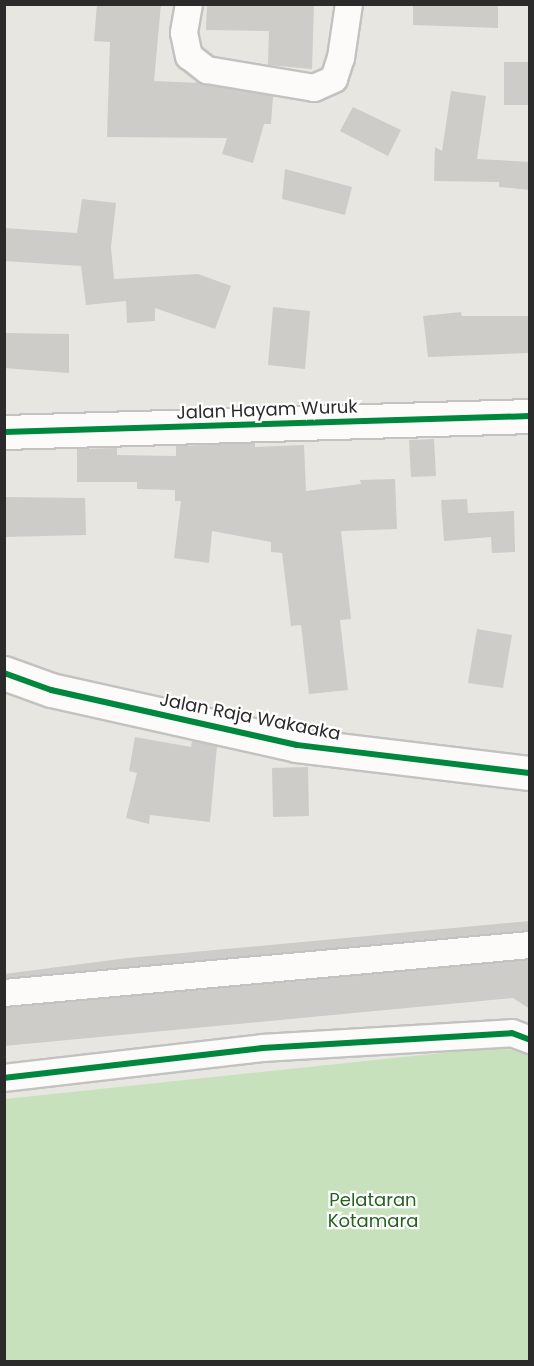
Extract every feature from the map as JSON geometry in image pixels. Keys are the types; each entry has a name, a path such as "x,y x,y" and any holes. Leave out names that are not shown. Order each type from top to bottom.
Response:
{"street":[{"path":"189,4 184,33 189,56 207,70 314,88 334,79 341,58 349,4"},
{"name":"Jalan Hayam Wuruk","path":"4,432 530,416"},
{"name":"Jalan Raja Wakaaka","path":"4,673 51,690 297,745 530,773"},
{"path":"4,993 530,945"},
{"path":"4,1078 262,1048 512,1034 530,1040"}],"green space":[{"name":"Pelataran Kotamara","path":"498,1047 529,1054 529,1361 5,1361 5,1099"}],"building":[{"path":"97,4 161,4 154,81 201,83 273,96 271,124 264,124 253,163 222,154 227,138 107,137 110,42 94,41"},
{"path":"207,4 314,4 312,69 268,65 269,31 206,30"},
{"path":"413,4 498,4 498,28 413,25"},
{"path":"504,62 530,62 530,105 504,105"},
{"path":"451,91 486,96 477,159 530,162 530,190 499,187 499,182 434,181 435,147 442,151"},
{"path":"353,107 401,130 388,156 340,131"},
{"path":"285,169 352,187 345,215 282,199"},
{"path":"82,199 116,203 111,247 114,279 198,274 231,286 215,329 155,308 155,321 127,323 126,301 86,305 81,266 4,261 4,228 77,233"},
{"path":"273,307 310,311 305,369 268,365"},
{"path":"461,312 462,316 529,316 529,353 428,357 423,316"},
{"path":"4,333 69,334 69,373 4,368"},
{"path":"434,439 436,476 411,477 409,440"},
{"path":"255,443 255,447 304,445 306,491 361,484 360,480 395,479 397,529 341,531 351,619 340,620 348,690 309,694 301,625 291,626 282,553 271,552 271,542 212,531 209,563 174,558 181,501 175,501 175,490 137,489 137,482 77,482 77,449 117,448 117,455 176,456 176,446"},
{"path":"4,497 85,498 86,535 4,537"},
{"path":"467,499 468,513 514,511 515,552 492,553 491,537 444,541 441,500"},
{"path":"477,629 512,635 503,688 468,683"},
{"path":"135,737 191,747 192,741 217,746 210,822 150,815 149,824 126,818 137,773 129,771"},
{"path":"308,767 309,816 273,817 272,768"},
{"path":"530,921 530,930 4,978 4,974 128,958"},
{"path":"530,960 530,1009 513,998 4,1046 4,1008"}],"cycle path":[{"path":"4,432 530,416"},
{"path":"4,673 51,690 297,745 530,773"},
{"path":"4,1078 262,1048 512,1033 530,1040"}]}
